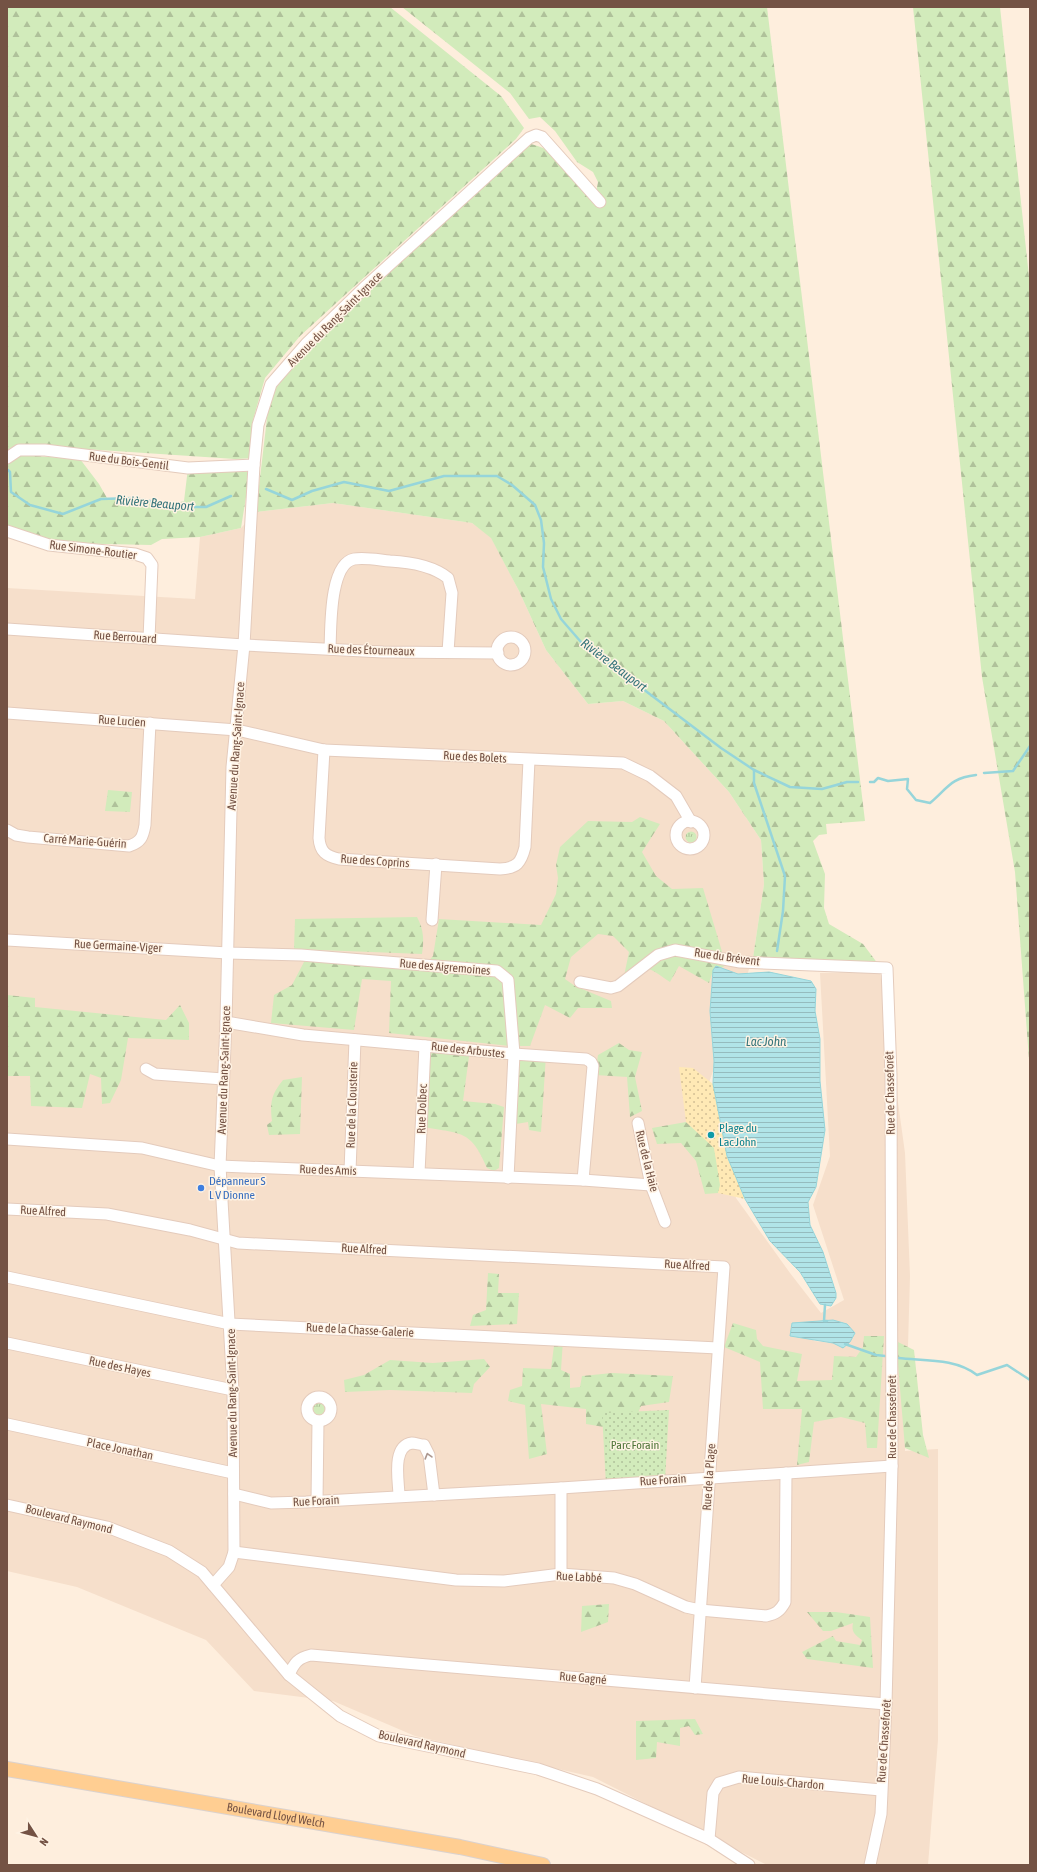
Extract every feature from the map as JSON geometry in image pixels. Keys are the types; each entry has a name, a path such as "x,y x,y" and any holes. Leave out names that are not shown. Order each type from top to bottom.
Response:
{"main road":[{"name":"Boulevard Lloyd Welch","path":"7,1769 460,1847 544,1865"}],"street":[{"name":"Avenue du Rang-Saint-Ignace","path":"213,1585 229,1567 234,1552 233,1390 220,1166 226,1022 232,767 237,730 244,645 254,465 258,425 271,384 306,344 366,286 529,138 536,135 542,137 600,202"},
{"name":"Rue du Bois-Gentil","path":"7,458 19,450 45,450 188,468 254,465"},
{"name":"Rue Simone-Routier","path":"7,531 49,546 135,554 147,558 152,565 149,639"},
{"path":"330,649 335,580 342,567 354,559 398,561 437,570 448,578 452,593 448,652"},
{"name":"Rue Berrouard","path":"7,629 244,645"},
{"name":"Rue des Étourneaux","path":"244,645 330,649 498,653"},
{"name":"Rue Lucien","path":"7,713 237,730"},
{"name":"Carré Marie-Guérin","path":"7,830 16,835 28,837 129,846 137,844 141,840 145,825 150,724"},
{"name":"Rue des Bolets","path":"237,730 324,750 623,763 650,776 676,796 691,822"},
{"name":"Rue des Coprins","path":"324,750 319,838 320,847 323,853 339,859 500,869 510,868 517,865 525,847 529,760"},
{"path":"432,920 436,864"},
{"name":"Rue Germaine-Viger","path":"7,940 228,953"},
{"name":"Rue du Brévent","path":"580,982 611,988 618,986 658,955 675,950 740,962 887,968"},
{"name":"Rue des Aigremoines","path":"228,953 301,955 497,972 508,980 514,1054 508,1178"},
{"name":"Rue de Chasseforêt","path":"870,1865 881,1814 886,1704 892,1466 891,1075 887,968"},
{"name":"Rue des Arbustes","path":"226,1022 303,1035 514,1054 580,1058 591,1062 593,1066 584,1180"},
{"name":"Rue de la Clousterie","path":"350,1171 355,1040"},
{"name":"Rue Dolbec","path":"419,1173 425,1046"},
{"path":"146,1069 155,1074 223,1079"},
{"name":"Rue de la Haie","path":"638,1123 651,1185 665,1222"},
{"name":"Rue des Amis","path":"7,1139 142,1148 220,1166 584,1180 651,1185"},
{"name":"Rue Alfred","path":"7,1209 107,1214 190,1230 238,1243 724,1267"},
{"name":"Rue de la Plage","path":"695,1688 724,1267"},
{"name":"Rue de la Chasse-Galerie","path":"7,1277 230,1324 718,1348"},
{"name":"Rue des Hayes","path":"7,1343 233,1390"},
{"path":"317,1501 318,1421"},
{"name":"Place Jonathan","path":"7,1424 233,1473"},
{"path":"399,1496 397,1462 399,1453 404,1446 412,1443 424,1445 429,1455 434,1495"},
{"name":"Rue Forain","path":"234,1494 271,1503 561,1488 892,1466"},
{"name":"Rue Labbé","path":"234,1552 456,1580 504,1581 561,1574 614,1578 635,1584 673,1602 700,1610 766,1616 775,1614 781,1610 785,1602 786,1473"},
{"path":"561,1488 561,1574"},
{"name":"Boulevard Raymond","path":"7,1505 107,1526 169,1551 202,1572 289,1675 340,1716 379,1736 538,1769 597,1789 709,1839 749,1865"},
{"name":"Rue Gagné","path":"289,1675 293,1665 299,1658 311,1655 886,1704"},
{"name":"Rue Louis-Chardon","path":"709,1839 714,1793 719,1783 739,1777 881,1790"}],"shaded area":[{"path":"333,503 472,523 491,537 519,591 546,650 588,704 623,701 664,721 729,792 761,840 764,884 753,958 706,1091 736,1198 821,1313 844,1300 813,1205 830,1156 820,973 880,972 905,1153 910,1276 905,1451 938,1449 938,1740 928,1865 767,1865 593,1777 415,1736 333,1701 254,1691 206,1640 77,1587 7,1571 7,588 195,599 200,537 241,528 256,512","holes":["833,1320 843,1348 833,1343 814,1341 804,1323"]}],"green space":[{"path":"7,7 390,7 501,96 524,128 516,139 300,336 265,378 253,420 254,458 235,459 25,445 10,448 7,453"},
{"path":"402,7 767,7 865,821 826,824 827,834 819,835 813,841 825,874 824,908 829,924 863,944 878,964 753,958 764,884 761,840 729,792 664,721 623,701 588,704 546,650 519,591 491,538 472,523 333,503 256,512 271,384 306,344 526,142 548,150 575,183 588,191 596,193 598,182 593,172 577,162 555,131 540,117 529,119 510,93"},
{"path":"913,7 1000,7 1030,286 1030,1073 1015,872 982,677"},
{"path":"19,455 80,459 99,484 107,498 173,504 184,501 188,468 250,472 241,528 200,537 162,539 151,545 61,543 7,525 7,464 9,459"},
{"path":"108,790 132,792 130,812 105,811"},
{"path":"640,817 660,824 642,852 656,876 672,889 703,888 726,965 712,974 709,983 679,966 670,982 648,969 639,970 624,976 629,952 613,936 598,934 571,957 565,979 575,986 611,1001 612,1008 578,1008 570,1018 545,1005 530,1046 510,1046 389,1033 391,981 362,979 354,1030 271,1023 274,995 292,985 305,960 425,965 433,956 439,919 541,925 556,894 558,878 556,865 560,847 588,821 632,822"},
{"path":"691,831 695,833 697,837 695,841 691,843 687,841 685,837 687,833"},
{"path":"417,917 423,935 422,954 294,949 295,919"},
{"path":"7,995 35,998 35,1007 166,1020 180,1005 189,1023 189,1040 128,1038 121,1080 110,1103 102,1104 101,1078 90,1074 82,1108 31,1106 30,1076 7,1076"},
{"path":"619,1043 629,1050 642,1052 635,1077 642,1111 630,1117 627,1077 595,1075 598,1055"},
{"path":"423,1046 470,1049 463,1101 495,1104 504,1107 499,1168 494,1171 487,1168 476,1147 464,1136 448,1131 424,1127"},
{"path":"513,1055 546,1055 541,1132 529,1130 528,1122 510,1125"},
{"path":"302,1077 300,1134 269,1135 267,1125 272,1121 271,1104 276,1090 283,1080"},
{"path":"686,1122 714,1147 721,1186 718,1193 705,1194 696,1161 681,1143 657,1144 652,1128"},
{"path":"488,1273 499,1274 498,1293 519,1293 517,1324 470,1326 473,1315 486,1310"},
{"path":"733,1323 756,1330 757,1339 763,1346 802,1354 797,1381 832,1380 834,1356 856,1357 863,1347 864,1336 884,1336 877,1448 867,1448 865,1423 841,1417 814,1422 809,1462 797,1465 802,1409 763,1409 760,1362 724,1347"},
{"path":"555,1338 563,1340 561,1370 570,1374 570,1388 580,1387 582,1376 612,1373 673,1376 669,1402 641,1406 633,1424 604,1427 586,1424 586,1409 541,1404 547,1454 529,1459 525,1405 508,1401 510,1390 522,1386 523,1368 551,1369"},
{"path":"896,1341 914,1350 923,1435 929,1458 905,1448"},
{"path":"484,1359 490,1367 474,1384 472,1393 390,1390 345,1392 344,1380 364,1375 390,1360 433,1363"},
{"path":"319,1403 323,1405 325,1409 323,1413 319,1415 315,1413 313,1409 315,1405"},
{"name":"Parc Forain","path":"669,1410 665,1480 606,1485 602,1413"},
{"path":"609,1604 608,1622 581,1632 582,1606"},
{"path":"807,1612 836,1612 870,1617 873,1668 807,1659 802,1652 833,1636 836,1641 860,1645 862,1640 854,1633 853,1623 831,1631 823,1631"},
{"path":"695,1719 703,1734 695,1735 689,1726 680,1728 680,1746 657,1742 656,1758 636,1760 636,1721"}],"sand":[{"name":"Plage du Lac John","path":"679,1067 693,1068 713,1084 727,1156 745,1199 718,1193 720,1185 714,1148 686,1122"}],"water":[{"name":"Lac John","path":"716,966 738,974 769,972 811,981 816,989 815,1011 820,1039 820,1081 825,1130 816,1187 808,1202 810,1225 823,1252 836,1293 836,1298 831,1306 820,1304 800,1272 770,1241 745,1199 727,1156 713,1084 714,1061 710,1011 713,970"},
{"path":"833,1320 847,1324 855,1333 850,1342 843,1348 833,1343 790,1336 792,1323"}],"waterway":[{"name":"Rivière Beauport","path":"8,470 10,472 11,492 30,505 63,514 101,499 134,498 182,507 206,507 231,496"},
{"name":"Rivière Beauport","path":"266,489 292,500 312,491 344,482 389,491 444,476 497,476 512,485 535,505 541,520 544,543 543,567 551,599 561,619 581,642 721,748 754,770 790,787 822,789 847,782 858,782"},
{"name":"Rivière Beauport","path":"984,773 1013,771 1030,746"},
{"path":"754,770 754,783 785,876 783,911 777,951"},
{"name":"Rivière Beauport","path":"870,782 874,782 878,778 888,781 908,779 907,789 916,800 930,803 950,784 967,776 976,775"},
{"path":"825,1305 824,1321 827,1321"},
{"path":"845,1344 876,1355 885,1356"},
{"path":"898,1358 949,1363 977,1375 1007,1365 1030,1380"}],"place":[{"name":"Plage du Lac John","path":"711,1135"},
{"name":"Dépanneur S L V Dionne","path":"201,1188"}]}
